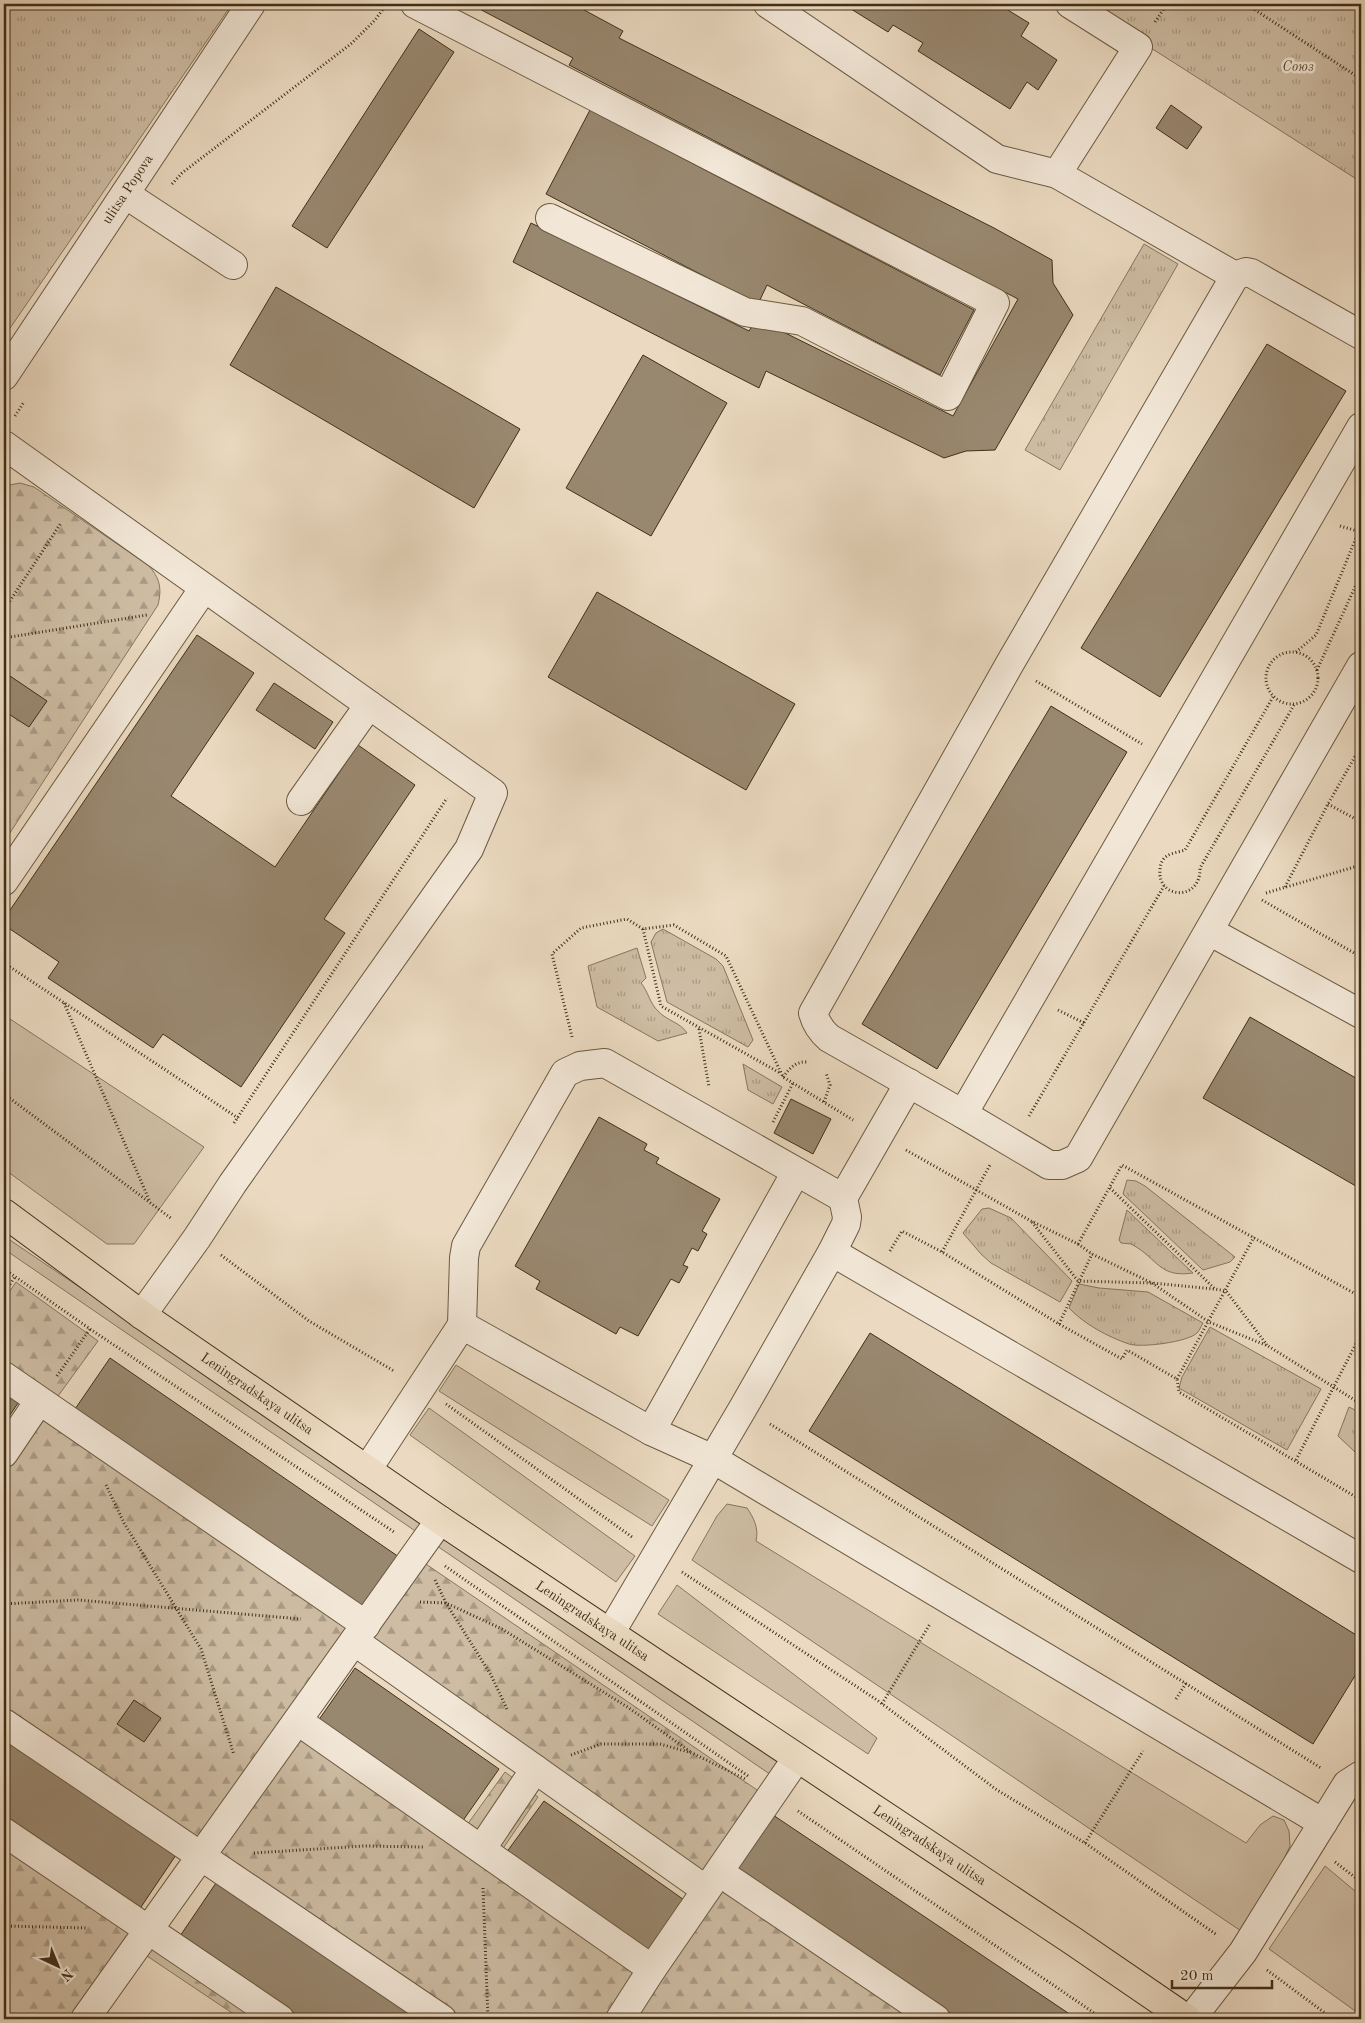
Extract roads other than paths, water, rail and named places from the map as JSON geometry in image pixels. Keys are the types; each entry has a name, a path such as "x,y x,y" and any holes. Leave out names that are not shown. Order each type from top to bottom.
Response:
{"main road":[{"name":"Leningradskaya ulitsa","path":"4,1213 142,1315 440,1520 611,1632 1189,2019"}],"street":[{"name":"ulitsa Popova","path":"4,376 251,4"},
{"path":"415,4 995,303 948,396 802,321 744,312 550,218"},
{"path":"768,4 998,159 1057,174 1235,276"},
{"path":"1057,174 1138,47 1070,4"},
{"path":"125,194 233,265"},
{"path":"1358,682 1214,921 1078,1158 1062,1165 1049,1165 964,1114 829,1038 815,1022 812,1013 1008,665 1235,276 1246,272 1251,273 1361,334"},
{"path":"964,1114 1361,427"},
{"path":"4,445 78,498 197,598 369,705 493,793 469,849 232,1183 198,1238 142,1315"},
{"path":"4,881 197,598"},
{"path":"301,801 369,705"},
{"path":"1214,921 1361,1014"},
{"path":"367,1470 462,1325 466,1246 565,1073 580,1066 605,1063 843,1198"},
{"path":"611,1632 744,1408 832,1252 846,1224 847,1217 843,1198 909,1083"},
{"path":"650,1430 796,1172"},
{"path":"832,1252 1361,1559"},
{"path":"462,1325 650,1430 713,1459 1323,1823"},
{"path":"4,1376 360,1633 535,1769 936,2019"},
{"path":"4,1453 39,1401"},
{"path":"85,2019 440,1520"},
{"path":"298,1721 482,1848 652,1969"},
{"path":"4,1723 442,2019"},
{"path":"620,2019 652,1969 797,1758"},
{"path":"482,1848 535,1769"},
{"path":"1189,2019 1243,1952 1323,1823 1354,1779"},
{"path":"4,1832 280,2019"}],"park label":[{"name":"Союз","path":"1298,67"}]}
